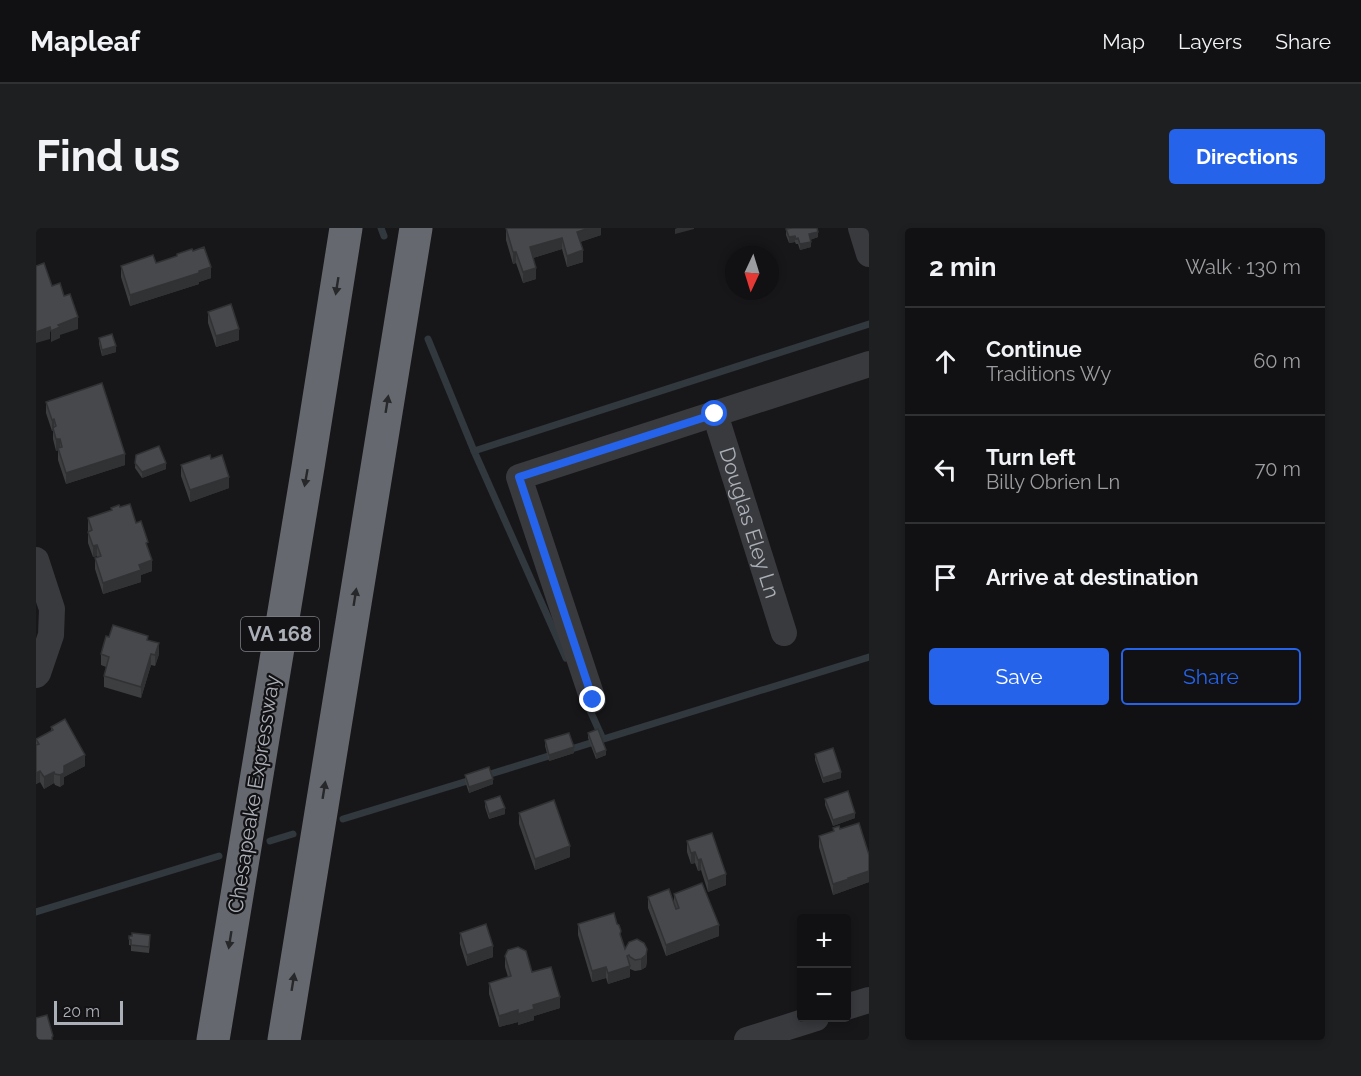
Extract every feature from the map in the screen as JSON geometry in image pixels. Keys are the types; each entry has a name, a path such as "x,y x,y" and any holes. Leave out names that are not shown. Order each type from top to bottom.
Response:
{"highway":[{"name":"Chesapeake Expressway","path":"213,1040 346,228"},
{"name":"VA 168","path":"284,1040 415,234"}],"street":[{"path":"861,228 869,254"},
{"path":"593,700 519,477 869,364"},
{"name":"Douglas Eley Ln","path":"715,414 784,633"},
{"path":"36,560 52,609 51,635 36,675"},
{"path":"851,1005 869,1000"},
{"path":"747,1040 801,1022"}],"building":[{"path":"506,228 589,228 577,232 583,250 567,256 562,238 530,247 536,268 523,272 516,252 513,252"},
{"path":"817,228 818,232 809,234 811,242 800,244 795,236 789,237 786,229"},
{"path":"204,247 211,267 130,295 121,266 153,255 156,263 192,249 193,251"},
{"path":"44,263 52,286 60,283 64,296 70,294 78,317 58,325 60,327 51,331 50,327 36,332 36,266"},
{"path":"231,304 239,329 216,336 208,312"},
{"path":"112,334 116,346 102,350 99,338"},
{"path":"102,383 125,454 66,473 58,448 62,447 60,439 56,439 53,428 56,426 46,402"},
{"path":"159,446 166,463 142,472 135,463 136,455"},
{"path":"210,455 211,459 222,455 229,477 190,490 181,465"},
{"path":"130,504 136,523 141,521 152,560 139,565 141,570 103,583 95,558 101,556 97,545 93,546 88,532 92,530 88,518 112,510 111,508 119,505 120,507"},
{"path":"113,625 148,636 147,640 159,643 155,655 151,654 141,687 104,676 109,657 101,654 106,636 109,637"},
{"path":"65,719 85,755 64,766 64,773 60,775 54,772 44,777 40,771 36,773 36,745 39,744 36,739 53,730 51,727"},
{"path":"598,729 606,750 596,754 588,733"},
{"path":"569,733 574,747 549,755 545,740"},
{"path":"833,748 841,772 823,778 815,754"},
{"path":"489,767 493,779 469,787 465,775"},
{"path":"848,791 855,813 833,820 825,799"},
{"path":"500,796 505,808 489,814 485,801"},
{"path":"554,800 570,846 535,859 519,813"},
{"path":"859,823 869,855 869,871 833,884 819,836 834,831 833,828 839,826 840,829"},
{"path":"712,833 726,874 708,881 701,859 698,860 695,852 691,853 687,841"},
{"path":"702,883 719,925 666,945 648,897 669,889 676,909 679,908 674,894"},
{"path":"614,913 625,949 629,942 637,939 644,943 647,949 646,955 635,960 629,955 627,956 630,966 608,973 606,967 592,971 578,924"},
{"path":"486,924 493,946 467,955 460,933"},
{"path":"132,933 150,935 149,947 131,945 129,936 132,936"},
{"path":"518,947 526,951 532,972 551,967 560,997 533,1005 534,1009 518,1014 518,1010 499,1016 489,983 511,976 505,956 508,950"},
{"path":"47,1015 52,1040 36,1040 36,1018"}],"waterway":[{"path":"381,228 384,236"},
{"path":"474,451 869,324"},
{"path":"428,339 474,451 566,658"},
{"path":"484,776 869,657"},
{"path":"588,706 602,737"},
{"path":"343,819 474,779"},
{"path":"270,841 293,834"},
{"path":"36,912 219,856"}],"route":[{"path":"593,700 519,477 715,414"}]}
